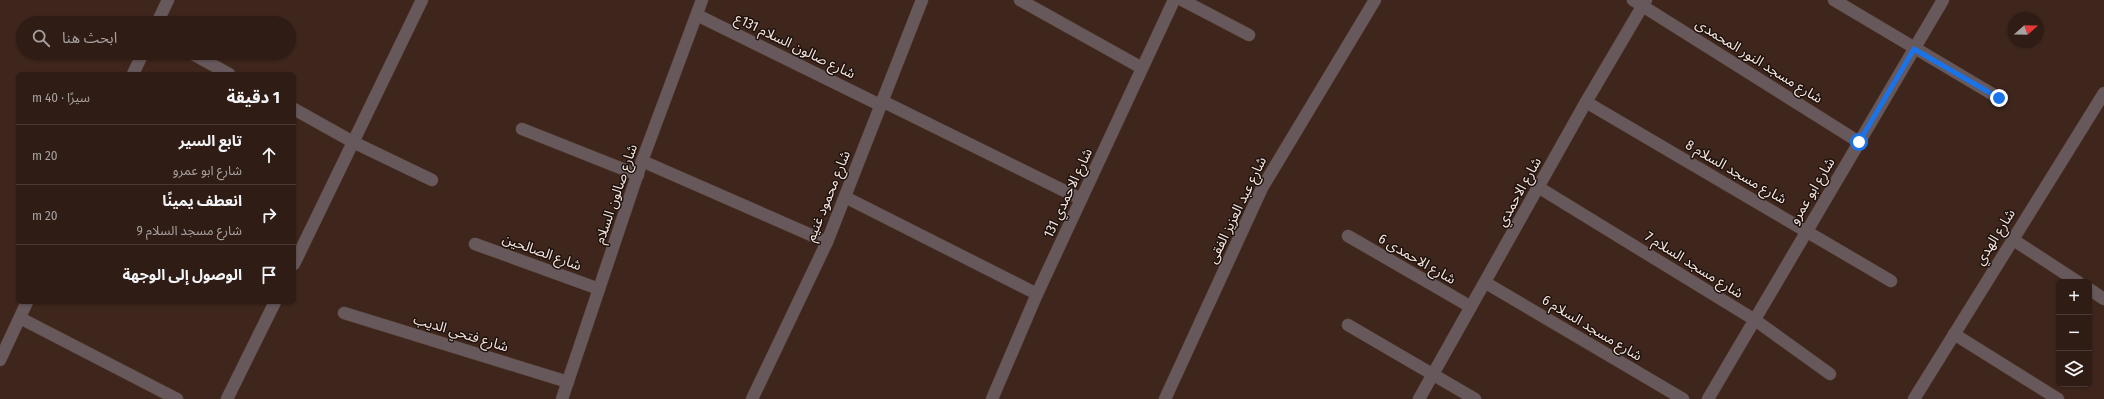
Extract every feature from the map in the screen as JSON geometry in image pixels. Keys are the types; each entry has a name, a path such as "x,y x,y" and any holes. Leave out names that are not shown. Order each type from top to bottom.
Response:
{"street":[{"path":"160,16 168,0"},
{"path":"296,260 422,0"},
{"name":"شارع صالون السلام","path":"562,399 642,162 702,0"},
{"name":"شارع محمود غنيم","path":"752,399 827,242 922,0"},
{"path":"1020,0 1142,68"},
{"name":"شارع الاحمدي 131","path":"992,399 1037,294 1174,0"},
{"path":"1182,0 1249,35"},
{"name":"شارع عبد العزيز الفقى","path":"1165,399 1262,188 1375,0"},
{"path":"1834,0 1914,49 1999,98"},
{"name":"شارع ابو عمرو","path":"1708,399 1943,0"},
{"name":"شارع الاحمدي","path":"1420,399 1641,2"},
{"name":"شارع مسجد النور المحمدى","path":"1641,2 1859,142"},
{"name":"شارع صالون السلام 131ع","path":"697,15 1081,199"},
{"path":"135,72 140,60"},
{"path":"204,60 225,72"},
{"name":"شارع الهدي","path":"1914,399 2012,239 2102,99"},
{"name":"شارع مسجد السلام 8","path":"1586,102 1891,281"},
{"path":"296,111 353,142 432,180"},
{"path":"522,129 638,175"},
{"path":"642,162 827,242"},
{"name":"شارع مسجد السلام 7","path":"1538,187 1755,320 1830,374"},
{"path":"844,197 1037,294"},
{"name":"شارع الاحمدى 6","path":"1348,236 1471,308"},
{"path":"2012,239 2073,279"},
{"name":"شارع الصالحين","path":"475,244 599,289"},
{"name":"شارع مسجد السلام 6","path":"1486,282 1683,399"},
{"path":"2092,291 2104,299"},
{"path":"0,360 26,304"},
{"path":"227,399 274,304"},
{"name":"شارع فتحي الديب","path":"344,313 568,382"},
{"path":"20,318 177,399"},
{"path":"1348,325 1475,399"},
{"path":"1954,334 2058,399"}],"route":[{"path":"1859,142 1914,49 1999,98"}]}
